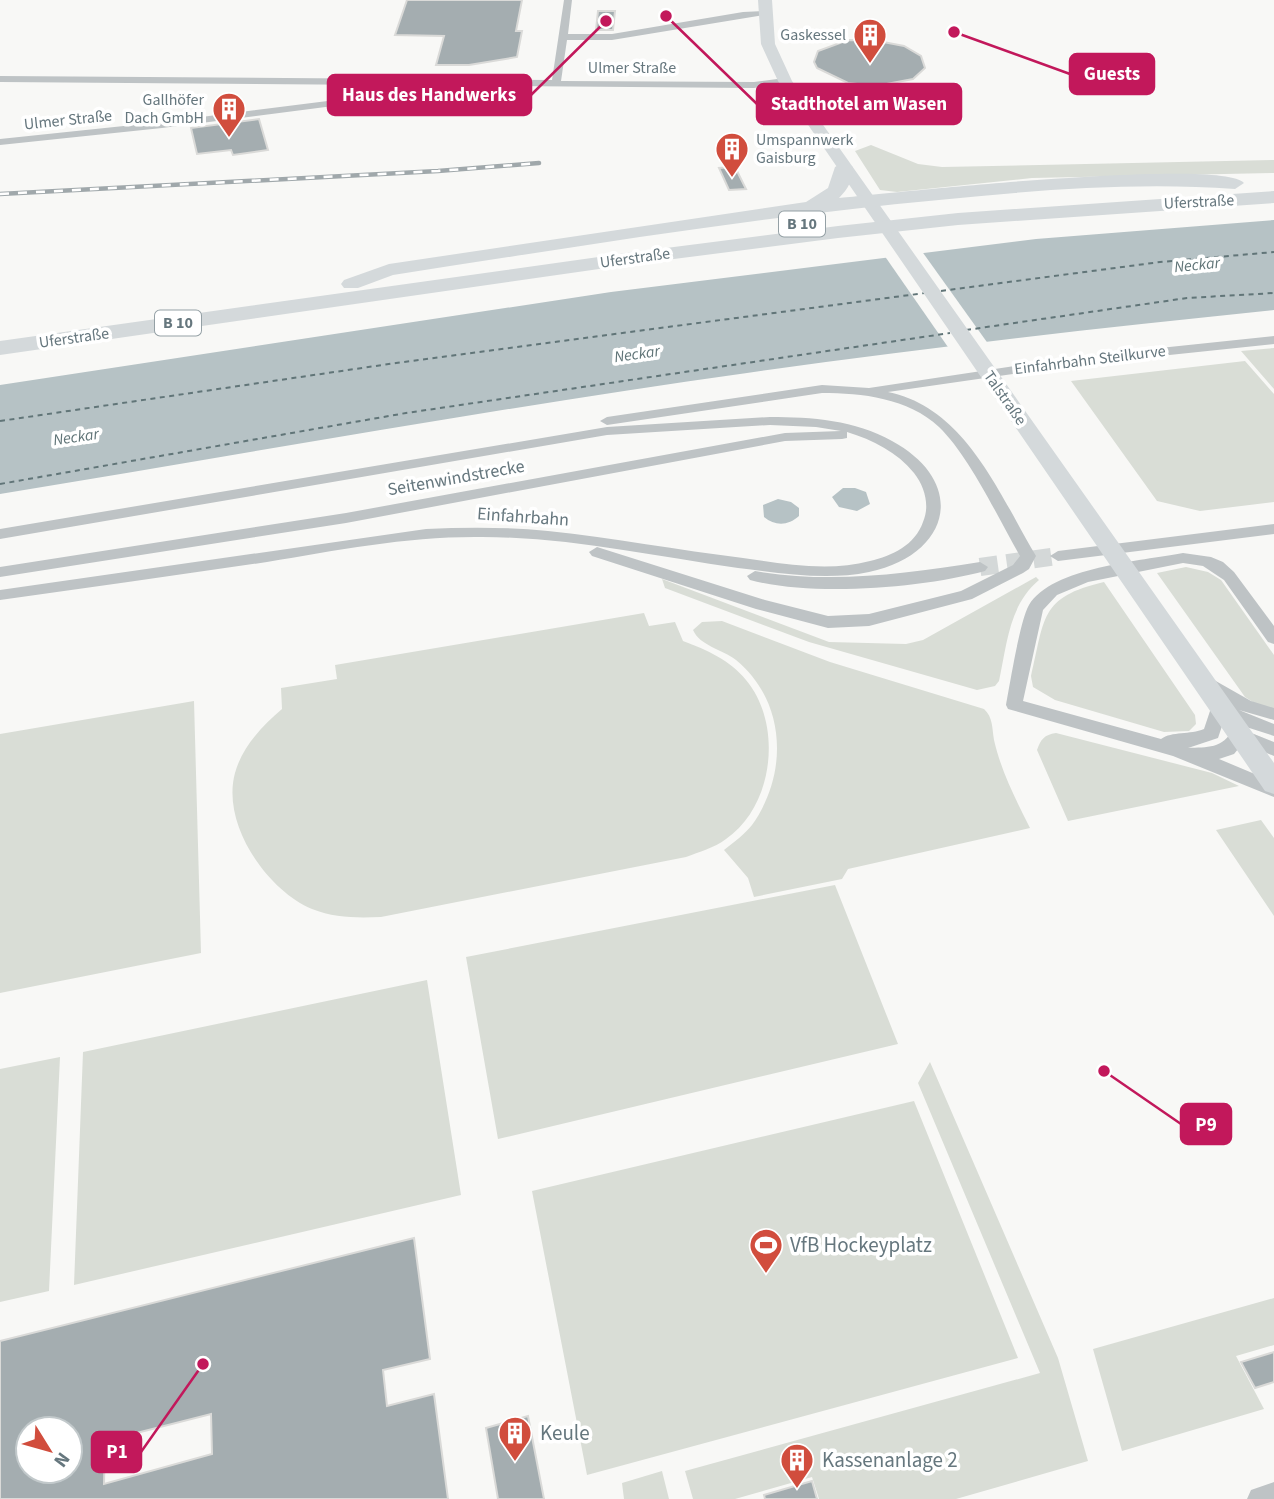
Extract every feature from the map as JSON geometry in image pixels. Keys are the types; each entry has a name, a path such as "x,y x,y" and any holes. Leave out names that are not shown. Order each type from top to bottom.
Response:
{"highway":[{"name":"B 10","path":"804,209 821,203 837,191 844,178 844,167"},
{"name":"B 10","path":"351,284 389,270 804,209 1097,182 1207,181 1265,185"},
{"name":"Uferstraße","path":"0,334 622,247 950,207 1265,185"},
{"name":"Uferstraße","path":"0,348 640,257 944,220 1274,197"},
{"name":"B 10","path":"402,291 461,293 519,289 893,239 1274,205"}],"main road":[{"name":"Talstraße","path":"765,7 768,44 785,81 1274,784"}],"street":[{"path":"556,84 568,0"},
{"path":"561,37 612,37 743,15 765,7"},
{"name":"Ulmer Straße","path":"0,79 425,87 551,91 579,95"},
{"name":"Ulmer Straße","path":"0,142 264,113 425,87 556,84 754,85 785,81"},
{"name":"Ulmer Straße","path":"754,85 795,96"},
{"path":"261,100 264,113"},
{"name":"Einfahrbahn Steilkurve","path":"698,417 1074,361 1274,340"},
{"path":"517,446 610,421 778,395 840,388 881,394 904,401 946,425 974,464 1026,550 1027,560 1024,565 977,591 869,620 816,620 547,536"},
{"name":"Einfahrbahn","path":"0,534 607,432 796,420 839,426 891,445 916,464 935,494 935,518 929,530 921,541 900,557 874,566 826,572 677,556 547,536 480,532 400,537 0,595"},
{"name":"Einfahrbahn","path":"573,476 807,435 843,435 891,445"},
{"name":"Seitenwindstrecke","path":"0,572 346,518 573,476"},
{"path":"1058,556 1274,528"},
{"path":"677,556 760,577 820,585 884,582 981,567"},
{"path":"1274,638 1224,570 1199,559 1183,558 1085,577 1062,584 1043,597 1032,616 1014,705 1154,741 1189,753 1274,790"},
{"path":"1201,680 1245,705 1274,714"},
{"path":"1154,741 1201,739 1214,729 1219,706 1246,721 1274,730"},
{"path":"1189,753 1225,752 1237,742 1239,734 1274,750"},
{"path":"1260,1499 1274,1495"}],"shaded area":[{"path":"871,145 918,164 942,167 1274,160 1274,173 1032,178 897,192 880,190 855,151"},
{"path":"1274,348 1274,389 1241,351"},
{"path":"1245,361 1274,394 1274,502 1200,511 1157,501 1071,381"},
{"path":"1186,567 1208,572 1221,580 1274,655 1274,710 1245,697 1157,573"},
{"path":"1036,577 1039,580 1021,601 1015,613 999,681 995,686 977,690 809,642 665,588 662,579 829,642 906,644 923,640"},
{"path":"1104,582 1195,715 1196,724 1189,731 1164,732 1055,700 1033,687 1031,676 1048,613 1067,595"},
{"path":"644,613 649,626 675,622 683,641 709,652 733,667 758,698 769,741 768,764 755,806 742,824 726,839 686,857 381,917 338,916 312,909 279,887 251,853 235,813 232,793 235,773 242,754 282,709 281,688 337,679 335,665"},
{"path":"722,621 830,662 984,709 991,719 997,752 1005,774 1030,828 848,869 842,879 754,897 748,878 724,850 752,825 764,805 772,783 777,738 765,696 753,677 736,660 706,644 693,630 702,622"},
{"path":"194,701 201,953 0,993 0,734"},
{"path":"1056,733 1212,773 1239,786 1068,821 1037,750 1044,738"},
{"path":"1261,820 1274,838 1274,916 1216,830"},
{"path":"835,885 898,1044 498,1139 466,957"},
{"path":"427,980 461,1195 74,1285 83,1052"},
{"path":"60,1057 49,1291 0,1302 0,1069"},
{"path":"930,1062 1058,1358 1088,1461 956,1499 819,1499 812,1477 735,1499 693,1499 685,1471 1040,1373 918,1083"},
{"name":"VfB Hockeyplatz","path":"914,1101 1018,1358 587,1475 532,1191"},
{"path":"1274,1298 1274,1345 1236,1356 1264,1409 1122,1451 1093,1349"},
{"path":"662,1471 669,1499 624,1499 622,1483"}],"water":[{"name":"Neckar","path":"1274,220 1274,310 1010,339 747,373 466,416 0,494 0,385 611,292 1036,239"},
{"path":"843,488 866,492 870,504 857,511 839,507 832,497"},
{"path":"778,499 791,502 799,508 799,516 782,524 764,517 763,505"}],"pier":[{"path":"921,250 989,345 950,350 884,255"}],"building":[{"path":"407,0 522,0 516,31 522,31 517,57 469,65 436,65 444,36 395,35"},
{"path":"598,11 615,11 613,30 596,30"},
{"name":"Gaskessel","path":"848,40 878,41 904,46 921,56 925,68 913,79 876,86 848,83 817,68 814,62 818,51"},
{"name":"Gallhöfer Dach GmbH","path":"259,119 268,150 233,155 231,150 197,154 191,128"},
{"path":"735,167 746,189 729,190 719,168"},
{"path":"414,1238 430,1359 383,1370 387,1406 434,1394 448,1499 0,1499 0,1341","holes":["211,1414 212,1454 104,1484 105,1441"]},
{"path":"1274,1352 1274,1382 1255,1388 1241,1362"},
{"name":"Keule","path":"528,1416 544,1499 498,1499 486,1428"},
{"name":"Kassenanlage 2","path":"812,1481 817,1499 765,1499 764,1495"}],"ferry route":[{"path":"941,291 1160,262 1274,252"},
{"path":"0,421 396,363 925,293"},
{"path":"966,330 1187,298 1274,293"},
{"path":"0,484 406,413 950,333"}],"tunnel":[{"path":"980,567 1058,556"}],"railway":[{"path":"0,194 438,171 539,163"}],"place":[{"name":"Stadthotel am Wasen","path":"666,16"},
{"name":"Haus des Handwerks","path":"606,21"},
{"name":"Guests","path":"954,32"},
{"name":"Gaskessel","path":"870,65"},
{"name":"Gallhöfer Dach GmbH","path":"229,139"},
{"name":"Umspannwerk Gaisburg","path":"732,179"},
{"name":"P9","path":"1104,1071"},
{"name":"VfB Hockeyplatz","path":"766,1275"},
{"name":"P1","path":"203,1364"},
{"name":"Keule","path":"515,1463"},
{"name":"Kassenanlage 2","path":"797,1490"}]}
